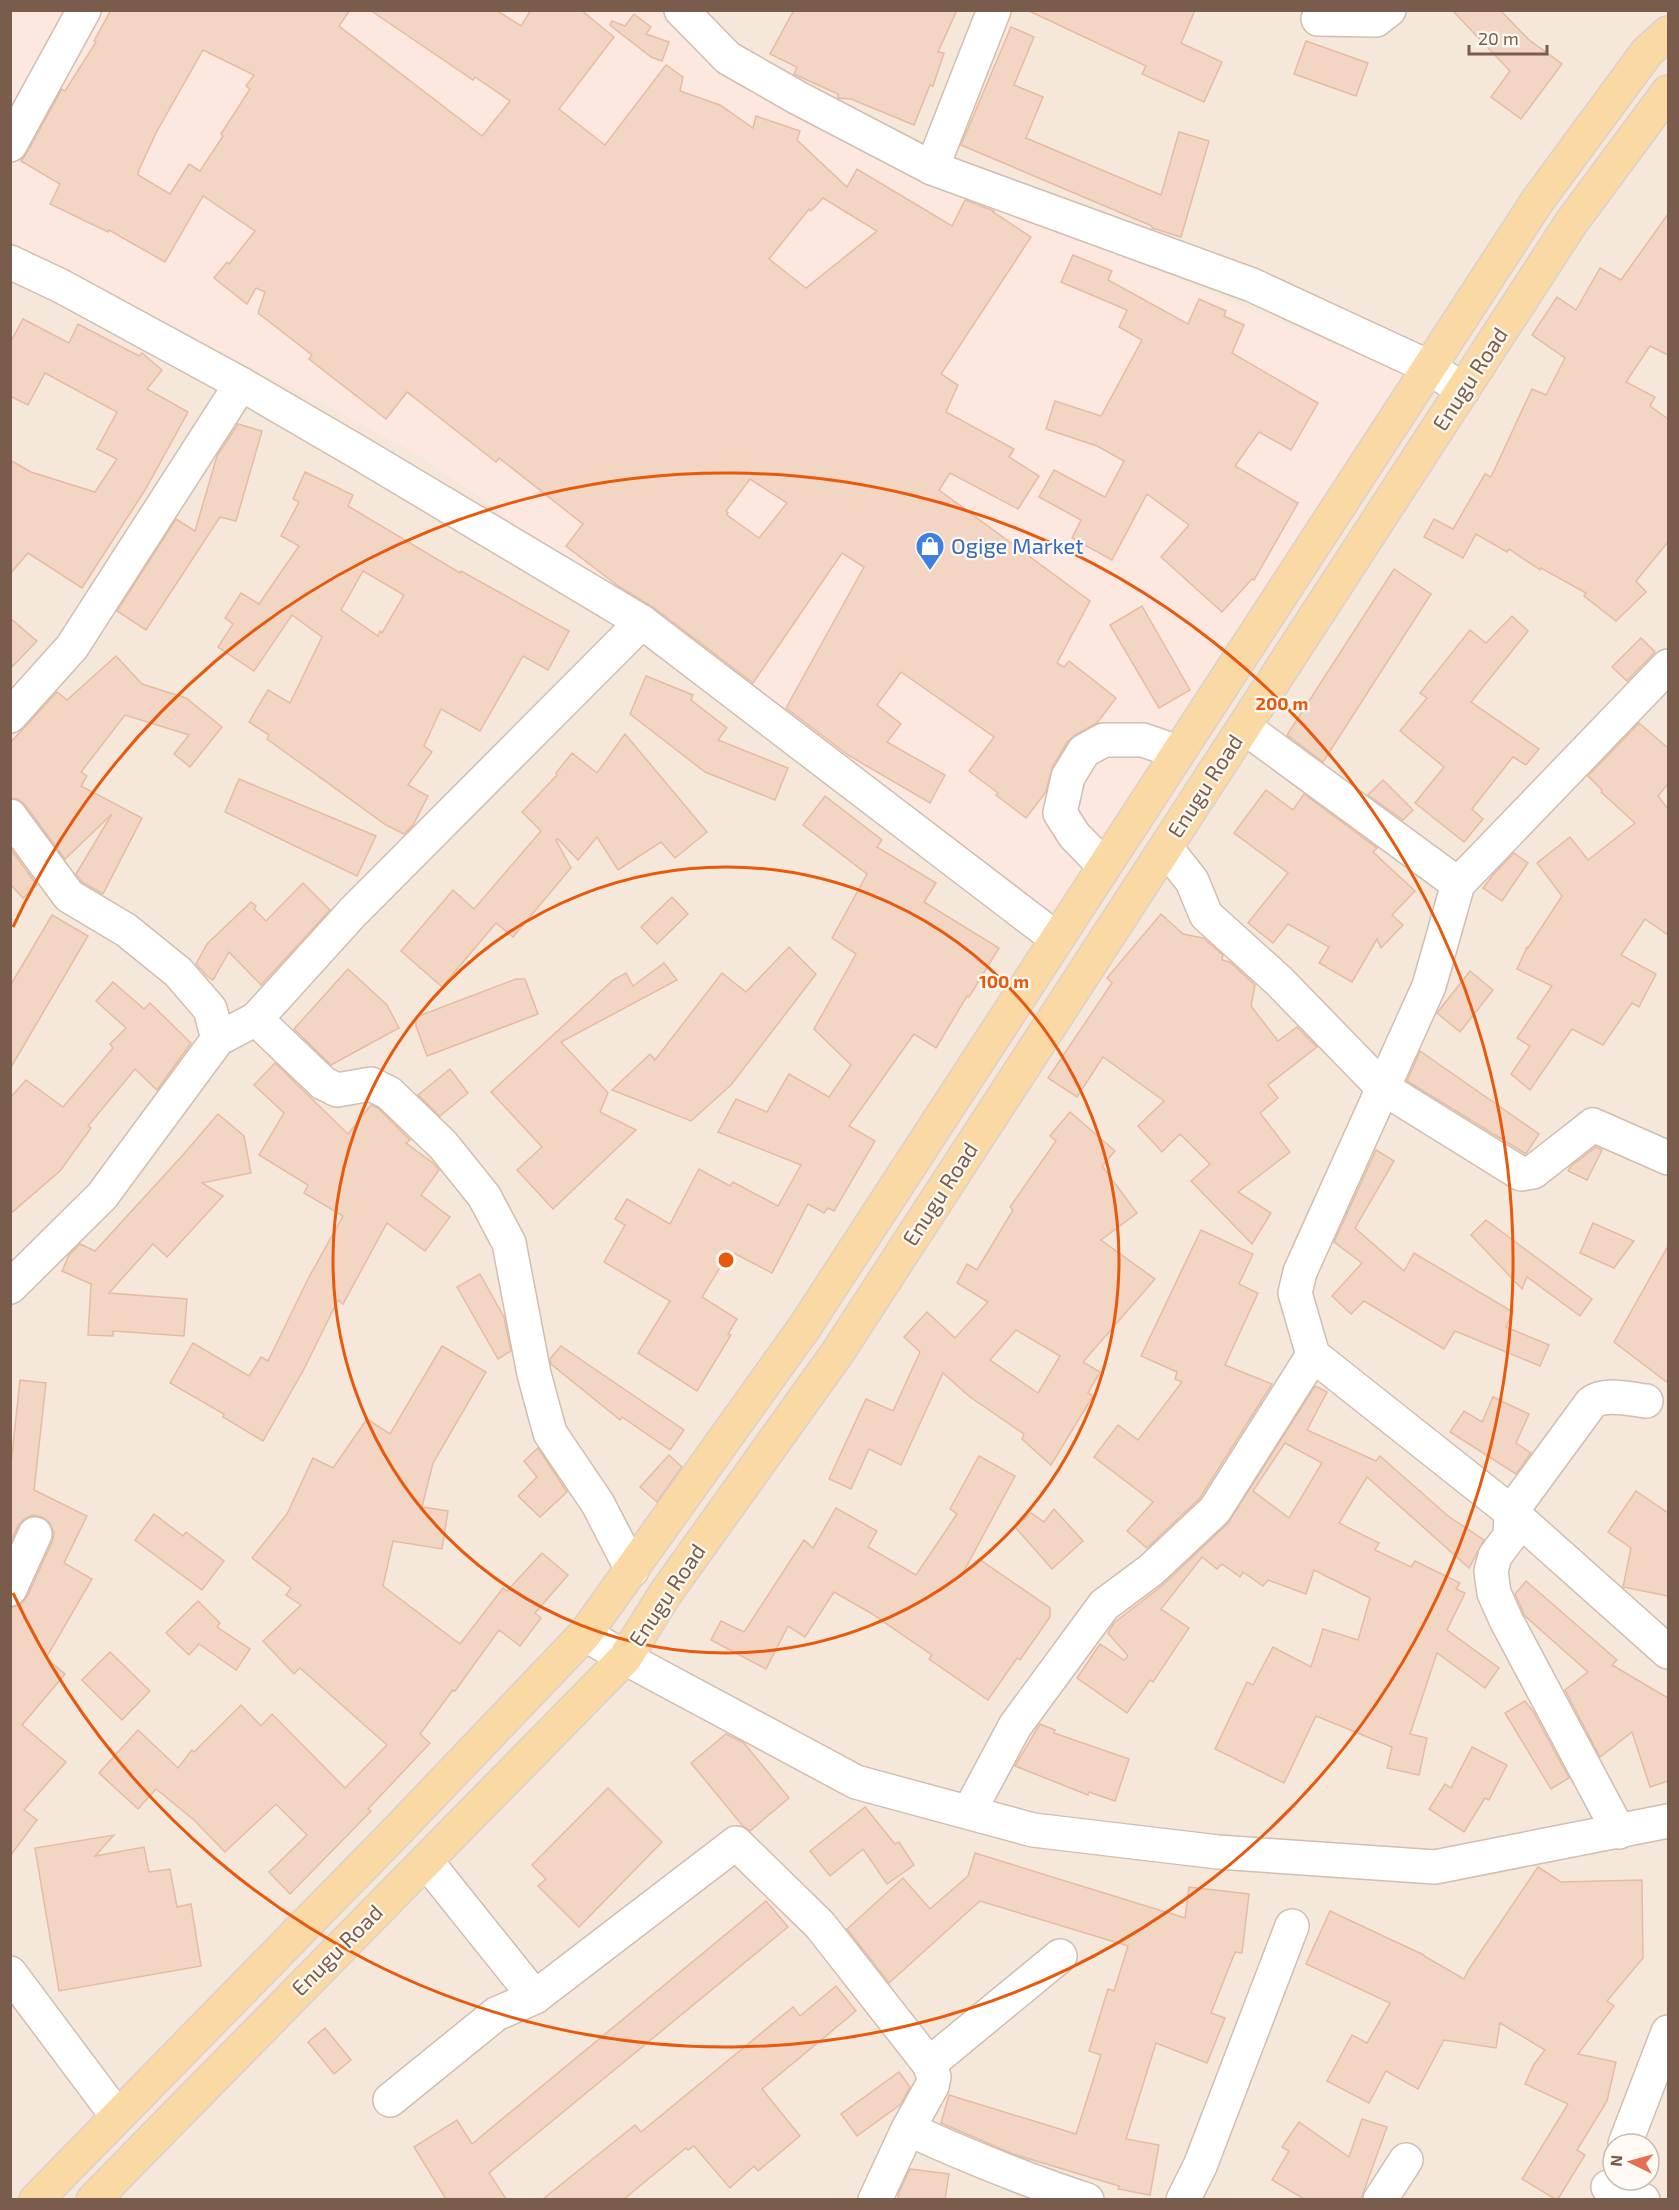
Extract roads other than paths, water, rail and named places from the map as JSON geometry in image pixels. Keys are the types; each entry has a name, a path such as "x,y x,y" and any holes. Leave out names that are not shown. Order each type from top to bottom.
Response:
{"main road":[{"path":"36,2199 396,1832 585,1634 804,1328 1538,200 1647,52 1668,33"},
{"name":"Enugu Road","path":"93,2199 625,1658 665,1594 838,1352 1571,223 1668,92"}],"street":[{"path":"10,146 84,10"},
{"path":"681,10 728,58 798,98 932,168 1252,285 1429,367 1463,390"},
{"path":"932,168 994,10"},
{"path":"1318,19 1376,20 1389,10"},
{"path":"10,262 61,286 241,384 642,622 1057,939"},
{"path":"10,716 72,647 241,384"},
{"path":"11,1286 102,1196 218,1039 256,1019 353,912 642,622"},
{"path":"1668,666 1458,884 1429,986 1300,1272 1295,1293 1313,1355 1511,1512 1668,1652"},
{"path":"1244,727 1458,884"},
{"path":"1104,866 1074,835 1060,813 1068,777 1084,751 1104,740 1143,740 1178,752"},
{"path":"10,816 69,896 126,930 178,972 210,1008 218,1039"},
{"path":"1166,848 1192,881 1206,915 1279,981 1383,1088 1521,1174 1533,1172 1593,1125 1668,1158"},
{"path":"256,1019 322,1083 337,1090 371,1084 389,1093 443,1145 484,1196 509,1243 534,1374 550,1433 597,1504 632,1570"},
{"path":"969,1812 1015,1725 1097,1614 1104,1605 1151,1570 1215,1510 1313,1355"},
{"path":"1619,1832 1506,1620 1494,1593 1491,1571 1495,1556 1510,1536 1511,1512 1591,1403 1597,1398 1606,1397 1646,1401"},
{"path":"10,1589 35,1534"},
{"path":"585,1634 625,1658 856,1782 1033,1830 1206,1851 1435,1868 1668,1821"},
{"path":"390,2100 496,2014 535,1997 736,1843 820,1925 929,2064 933,2077 932,2086 908,2129 875,2199"},
{"path":"426,1861 535,1997"},
{"path":"1183,2199 1200,2166 1292,1926"},
{"path":"929,2064 1060,1956"},
{"path":"10,1973 117,2116"},
{"path":"1630,2132 1668,2032"},
{"path":"908,2129 971,2158 1047,2187 1087,2199"},
{"path":"1380,2199 1406,2160"},
{"path":"1623,2192 1643,2199"}],"place":[{"name":"Ogige Market","path":"930,572"}]}
